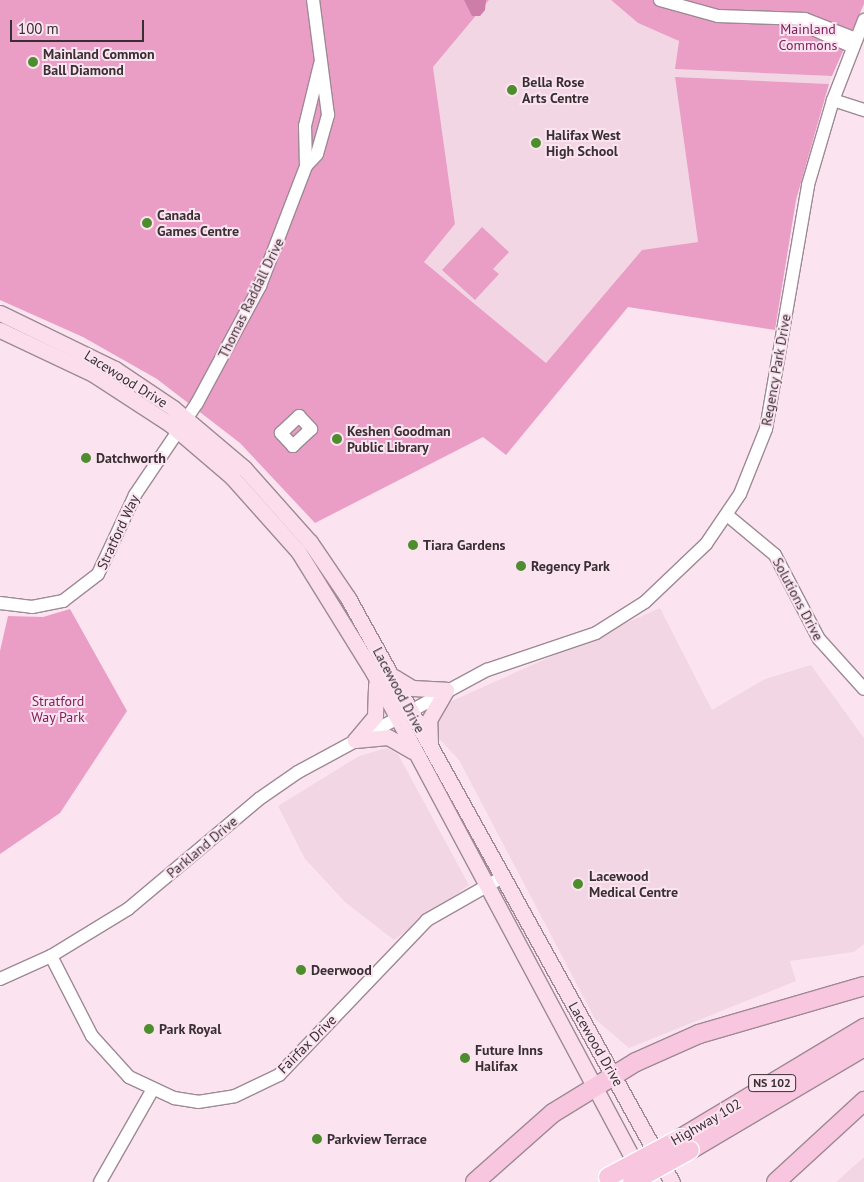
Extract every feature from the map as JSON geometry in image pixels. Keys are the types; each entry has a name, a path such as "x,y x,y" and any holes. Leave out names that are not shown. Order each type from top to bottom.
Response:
{"highway":[{"path":"475,1182 553,1113 613,1075 699,1034 864,986"},
{"name":"Highway 102","path":"632,1182 685,1144 864,1028"},
{"name":"Highway 102","path":"603,1179 685,1144 864,1047"},
{"path":"776,1182 864,1101"}],"main road":[{"name":"Lacewood Drive","path":"0,313 115,369 182,425 232,477 298,551 373,672 403,714 494,881 613,1075 672,1182"},
{"name":"Lacewood Drive","path":"0,330 93,374 182,425 244,468 310,542 390,672 403,714"},
{"path":"355,740 378,708 373,672"},
{"path":"355,740 394,739 424,754 428,720 446,690 412,688 390,672"},
{"name":"Lacewood Drive","path":"494,881 594,1086 645,1182"}],"street":[{"name":"Thomas Raddall Drive","path":"182,425 260,286 306,166 317,154 328,115 313,0"},
{"path":"660,0 718,16 791,18 826,25 854,43"},
{"name":"Regency Park Drive","path":"403,714 446,690 508,662 596,633 621,618 684,568 727,515 752,469 766,429 808,185 833,100 864,20"},
{"name":"Thomas Raddall Drive","path":"306,166 305,126 321,59"},
{"path":"833,100 864,110"},
{"name":"Stratford Way","path":"0,603 44,606 63,601 86,586 110,553 134,495 182,425"},
{"name":"Solutions Drive","path":"727,515 775,555 819,639 864,688"},
{"name":"Parkland Drive","path":"0,979 51,956 128,908 259,799 355,740 403,714"},
{"name":"Fairfax Drive","path":"51,956 92,1036 129,1077 152,1091 198,1102 235,1096 279,1075 427,920 494,881"},
{"path":"100,1182 152,1091"}],"shaded area":[{"path":"464,0 486,0 485,10 480,16 472,16"},
{"name":"Halifax West High School","path":"489,0 611,0 638,23 679,41 676,69 832,76 829,84 675,77 698,242 642,250 546,363 424,262 455,224 433,67"},
{"path":"660,608 712,710 765,679 811,665 864,738 864,944 854,952 790,961 796,981 629,1048 595,1019 459,760 418,716"},
{"path":"387,748 398,754 469,885 394,940 345,902 305,859 278,806 359,756"},
{"path":"864,1157 864,1182 836,1182"}],"green space":[{"name":"Mainland Commons","path":"0,0 489,0 433,67 455,224 424,262 546,363 642,250 698,242 675,77 829,84 796,200 775,330 628,307 506,455 483,437 315,523 240,443 157,379 83,337 0,300"},
{"name":"Mainland Commons","path":"611,0 864,0 864,4 832,76 675,69 679,41 638,23"},
{"path":"482,227 509,252 493,269 499,274 475,300 442,270"},
{"name":"Stratford Way Park","path":"70,609 127,711 60,813 0,854 0,651 8,616 43,617"}],"place":[{"name":"Mainland Common Ball Diamond","path":"33,62"},
{"name":"Bella Rose Arts Centre","path":"512,90"},
{"name":"Halifax West High School","path":"536,143"},
{"name":"Canada Games Centre","path":"147,223"},
{"name":"Keshen Goodman Public Library","path":"337,439"},
{"name":"Datchworth","path":"86,458"},
{"name":"Tiara Gardens","path":"413,545"},
{"name":"Regency Park","path":"521,566"},
{"name":"Lacewood Medical Centre","path":"578,884"},
{"name":"Deerwood","path":"301,970"},
{"name":"Park Royal","path":"149,1029"},
{"name":"Future Inns Halifax","path":"465,1058"},
{"name":"Parkview Terrace","path":"317,1139"}]}
